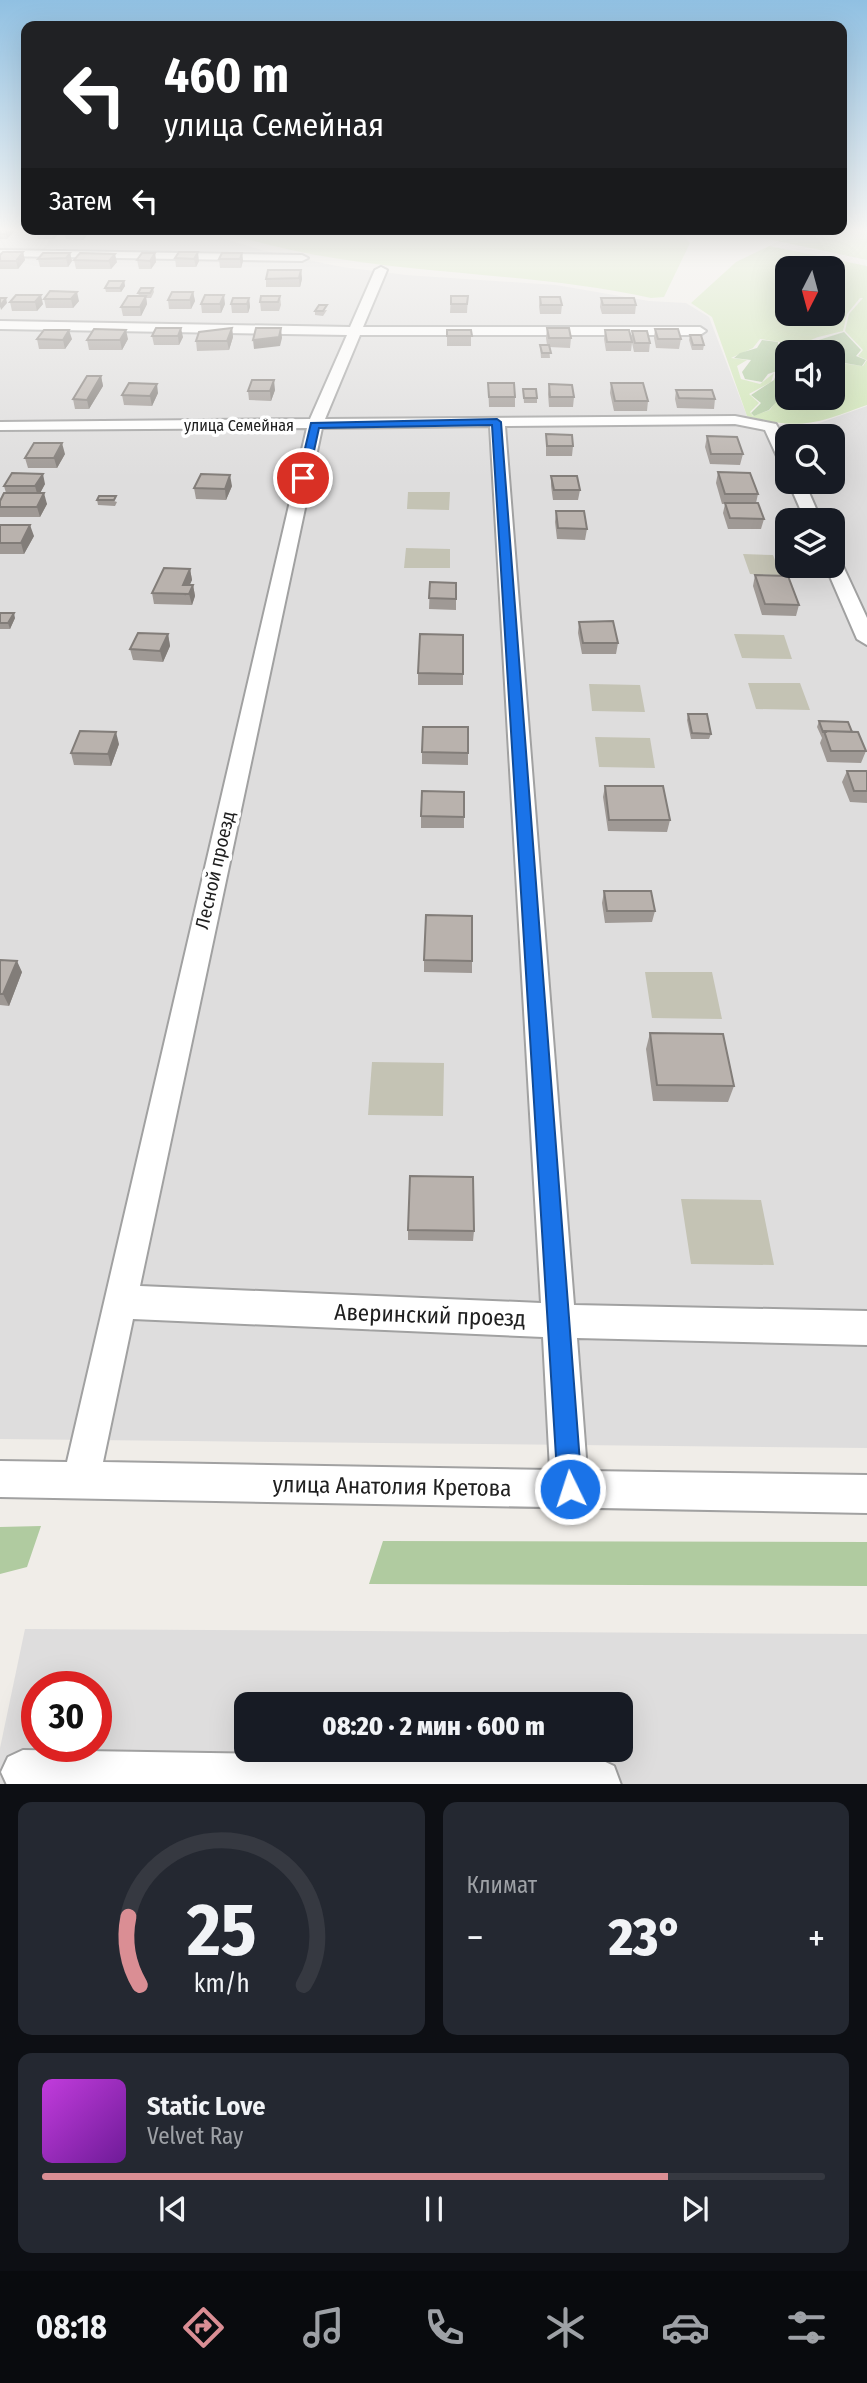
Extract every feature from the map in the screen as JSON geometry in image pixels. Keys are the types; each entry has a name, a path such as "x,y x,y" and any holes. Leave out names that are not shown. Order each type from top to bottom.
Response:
{"street":[{"name":"Лесной проезд","path":"81,1480 315,425 364,311"},
{"path":"0,325 356,331 701,331"},
{"name":"улица Семейная","path":"5,426 736,420 771,427 775,435"},
{"path":"497,422 570,1489"},
{"path":"0,443 5,426"},
{"path":"839,578 867,639"},
{"name":"Аверинский проезд","path":"119,1302 558,1321 867,1328"},
{"name":"улица Анатолия Кретова","path":"0,1479 867,1494"},
{"path":"23,1772 599,1781 599,1784"}],"shaded area":[{"path":"0,311 700,311 709,317 747,416 775,424 775,494 845,494 845,424 817,424 867,406 867,1448 0,1439"},
{"path":"408,492 450,492 449,510 407,509"},
{"path":"406,548 450,549 450,568 404,568"},
{"path":"743,554 773,555 775,575 750,574"},
{"path":"734,634 784,635 792,659 742,658"},
{"path":"748,683 800,683 810,710 756,709"},
{"path":"589,684 640,685 645,712 592,711"},
{"path":"595,737 650,738 655,768 599,767"},
{"path":"645,972 712,972 722,1019 652,1018"},
{"path":"372,1062 444,1063 443,1116 368,1115"},
{"path":"681,1199 761,1200 774,1265 691,1264"},
{"path":"25,1629 867,1634 867,1784 0,1784 0,1748"}],"green space":[{"path":"703,311 775,311 775,326 844,326 843,331 811,340 760,339 753,348 731,358 747,360 737,366 741,379 760,384 774,373 771,382 749,394 759,403 750,412 753,416 770,410 775,403 775,410 845,410 845,364 863,366 867,360 867,405 808,423 782,423 747,416 712,317"},
{"path":"851,311 867,311 867,360 858,356 863,350 845,331"},
{"path":"844,332 861,350 856,356 866,360 862,366 845,363 845,340 819,340"},
{"path":"762,340 775,342 775,372 768,374 762,382 745,379 742,372 751,360 734,358 740,353 757,348"},
{"path":"775,377 775,404 769,410 754,416 751,413 761,403 751,395"},
{"path":"41,1526 27,1567 0,1574 0,1527"},
{"path":"383,1541 867,1542 867,1586 369,1584"}],"building":[{"path":"156,328 181,328 178,336 152,336"},
{"path":"232,328 227,341 196,341 199,332"},
{"path":"256,328 281,328 279,337 253,340"},
{"path":"547,328 569,328 571,338 549,338"},
{"path":"94,329 126,330 120,340 87,340"},
{"path":"655,329 678,329 681,339 658,339"},
{"path":"44,330 69,330 63,340 37,339"},
{"path":"447,330 471,330 472,336 447,336"},
{"path":"605,330 629,330 632,342 607,342"},
{"path":"632,331 647,331 650,343 635,343"},
{"path":"690,335 701,335 704,345 693,345"},
{"path":"540,345 549,345 551,353 542,353"},
{"path":"87,376 101,376 87,400 73,399"},
{"path":"252,380 274,380 270,391 248,391"},
{"path":"129,383 157,384 150,396 122,395"},
{"path":"488,383 514,383 515,397 489,397"},
{"path":"611,383 643,383 648,401 615,401"},
{"path":"549,384 572,385 574,397 550,397"},
{"path":"523,389 536,389 537,398 524,398"},
{"path":"676,390 712,390 715,399 679,398"},
{"path":"546,434 572,435 573,446 547,446"},
{"path":"707,436 737,437 743,454 711,454"},
{"path":"34,443 62,443 54,458 25,458"},
{"path":"718,472 750,473 758,494 725,494"},
{"path":"12,473 43,474 35,486 4,486"},
{"path":"201,474 230,475 225,489 194,488"},
{"path":"551,476 577,476 580,490 554,490"},
{"path":"4,493 44,493 37,507 0,507"},
{"path":"99,496 116,496 114,500 97,500"},
{"path":"725,503 758,503 764,519 730,518"},
{"path":"556,511 584,511 587,529 558,528"},
{"path":"0,525 30,525 21,543 0,543"},
{"path":"164,568 190,569 183,585 193,585 189,594 152,593"},
{"path":"755,575 789,578 799,605 765,604"},
{"path":"430,582 456,583 456,599 429,598"},
{"path":"0,613 14,613 8,623 0,623"},
{"path":"613,621 618,643 583,643 579,622"},
{"path":"138,633 168,634 160,651 130,649"},
{"path":"420,634 463,635 463,674 418,673"},
{"path":"688,714 707,714 711,734 692,733"},
{"path":"819,721 848,722 852,732 823,732"},
{"path":"423,727 468,727 468,753 422,752"},
{"path":"80,731 116,732 108,754 71,753"},
{"path":"824,731 858,732 866,751 831,751"},
{"path":"847,771 867,771 867,791 854,791"},
{"path":"605,786 663,786 670,820 609,820"},
{"path":"422,791 464,792 464,817 421,816"},
{"path":"604,891 651,891 655,911 607,911"},
{"path":"426,915 472,916 472,961 424,960"},
{"path":"0,960 17,961 3,994 0,994"},
{"path":"650,1033 723,1034 734,1086 657,1085"},
{"path":"410,1176 473,1177 474,1231 408,1230"}],"route":[{"path":"303,478 315,425 497,422 570,1489"}]}
